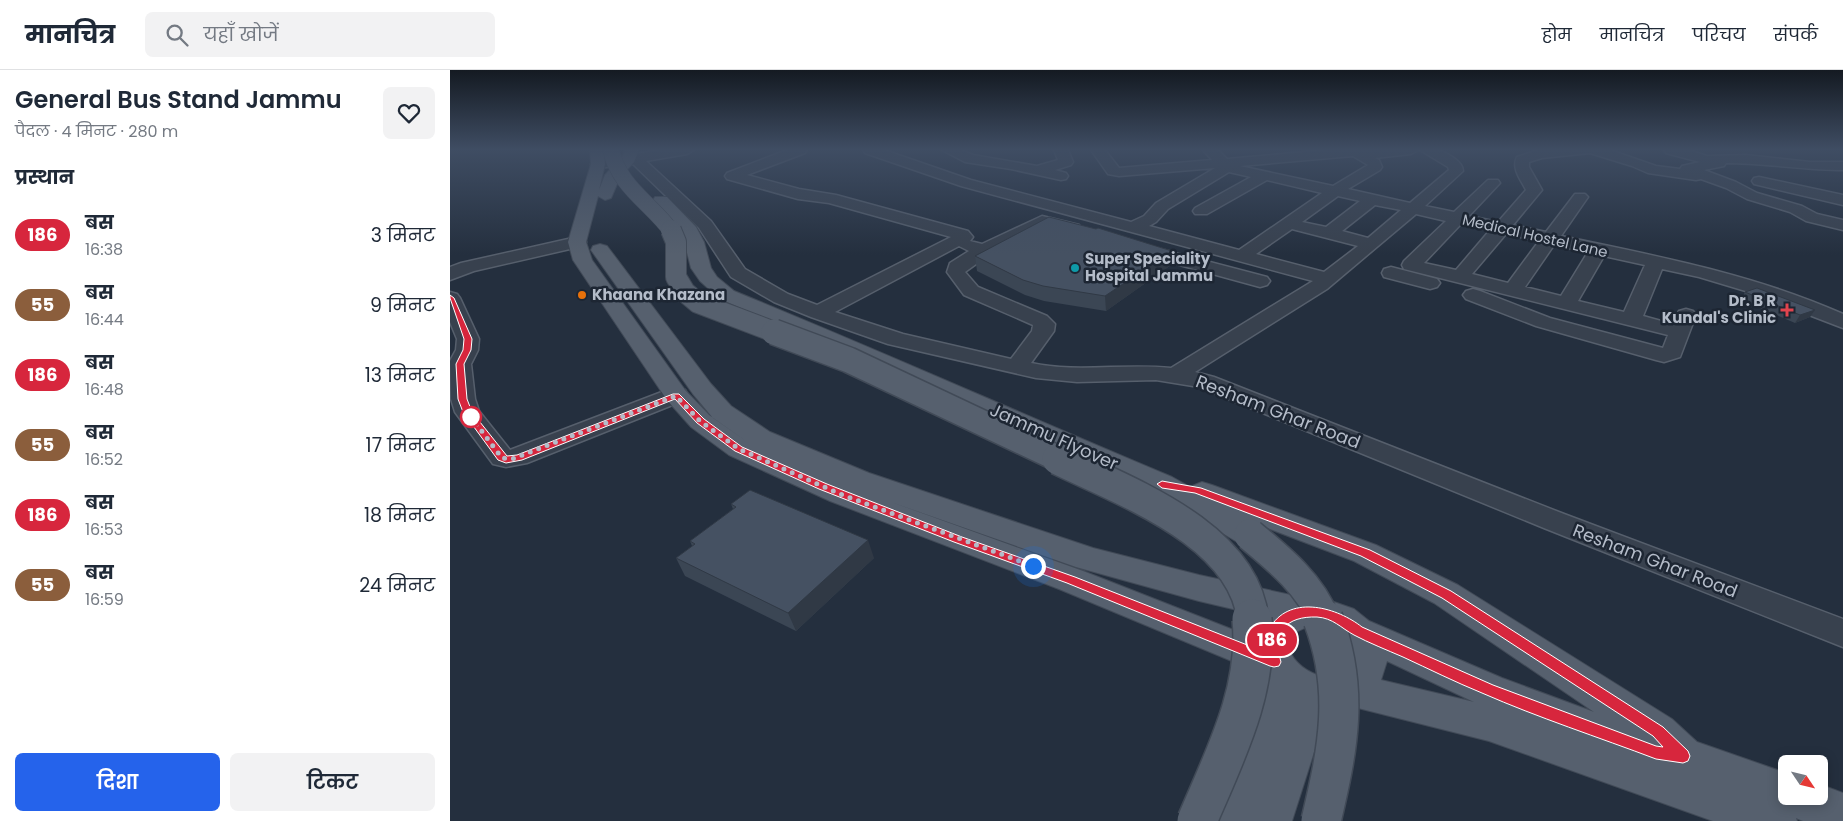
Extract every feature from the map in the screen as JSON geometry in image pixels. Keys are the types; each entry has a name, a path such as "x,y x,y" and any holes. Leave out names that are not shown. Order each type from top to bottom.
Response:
{"main road":[{"path":"604,185 577,242 583,260 676,396 700,421 739,449 831,490 958,540 1071,580 1279,668 1297,684 1312,691 1339,691 1489,723 1775,821"},
{"path":"609,185 594,238 602,256 722,412 760,438 860,480 1088,558 1199,588 1305,612 1319,612 1334,616 1346,622 1357,631 1366,643 1370,656 1368,670 1361,681 1339,691 1304,721 1270,821"},
{"name":"Jammu Flyover","path":"628,185 647,203 674,235 676,248 674,273 681,289 698,303 849,360 998,430 1147,502 1190,526 1218,551 1232,568 1250,604 1253,645 1250,683 1238,720 1197,821"},
{"name":"Jammu Flyover","path":"644,185 690,231 695,242 701,268 710,281 727,295 864,352 1162,484 1250,535 1275,555 1305,587 1324,621 1338,664 1341,705 1334,770 1321,821"},
{"path":"1162,484 1197,490 1366,553 1446,594 1658,732 1683,756"},
{"path":"1227,821 1274,707 1279,668 1270,648 1273,635 1280,624 1291,616 1305,612"},
{"path":"1357,631 1488,690 1656,753 1683,756 1778,791"},
{"path":"1816,805 1843,815"}],"street":[{"name":"Resham Ghar Road","path":"663,185 706,225 738,273 781,298 896,339 1017,367 1077,375 1175,374 1206,382 1545,518 1843,633"},
{"path":"765,185 798,194 830,198 964,237 818,312"},
{"path":"972,185 1260,281"},
{"path":"1125,186 1134,185"},
{"path":"1131,237 1162,206 1195,185"},
{"path":"1201,211 1248,185"},
{"name":"Medical Hostel Lane","path":"1307,185 1655,262 1754,286 1778,294 1843,322"},
{"path":"1242,256 1345,185"},
{"path":"1175,374 1328,279 1378,257 1412,208 1475,185"},
{"path":"1411,265 1458,218 1483,185"},
{"path":"1508,185 1534,190"},
{"path":"1531,185 1534,190"},
{"path":"1733,185 1752,196 1788,206 1812,218 1843,225"},
{"path":"1779,185 1843,200"},
{"path":"1460,277 1534,190"},
{"path":"1513,290 1580,197"},
{"path":"1329,233 1373,199"},
{"path":"1017,367 1043,330 1044,324 1040,320 981,296 971,290 956,272 957,267 984,250 1042,222 1093,235"},
{"path":"1288,224 1329,233 1378,257 1543,322 1661,354 1670,354 1683,324 1631,320 1378,257"},
{"path":"1561,224 1579,228"},
{"path":"1131,237 1242,256 1328,279"},
{"path":"450,274 468,267 577,242"},
{"path":"957,242 984,250"},
{"path":"1566,304 1598,250"},
{"path":"1631,320 1655,262"},
{"path":"450,298 468,339 467,350 455,365 467,412 502,458 512,459 528,454 676,396"}],"building":[{"name":"Super Speciality Hospital Jammu","path":"1049,217 1098,228 1172,251 1105,296 1043,286 1023,280 975,256"},
{"path":"1757,288 1815,310 1800,315 1745,292"},
{"path":"750,490 868,540 788,613 676,558 695,544 690,541 736,507 731,504"}],"bus line":[{"name":"186","path":"450,298 468,339 467,350 460,364 463,399 467,412 502,458 518,457 676,396 700,421 739,449 840,494 958,540 1071,580 1274,662 1270,648 1273,635 1280,624 1291,616 1305,612 1319,612 1334,616 1346,622 1357,631 1488,690 1656,753 1683,756 1658,732 1446,594 1366,553 1197,490 1162,484"}],"place":[{"name":"Super Speciality Hospital Jammu","path":"1075,268"},
{"name":"Khaana Khazana","path":"582,295"},
{"name":"Dr. B R Kundal's Clinic","path":"1787,310"}],"route":[{"path":"471,417 502,458 512,459 676,396 700,421 739,449 840,494 958,540 1033,566"}]}
